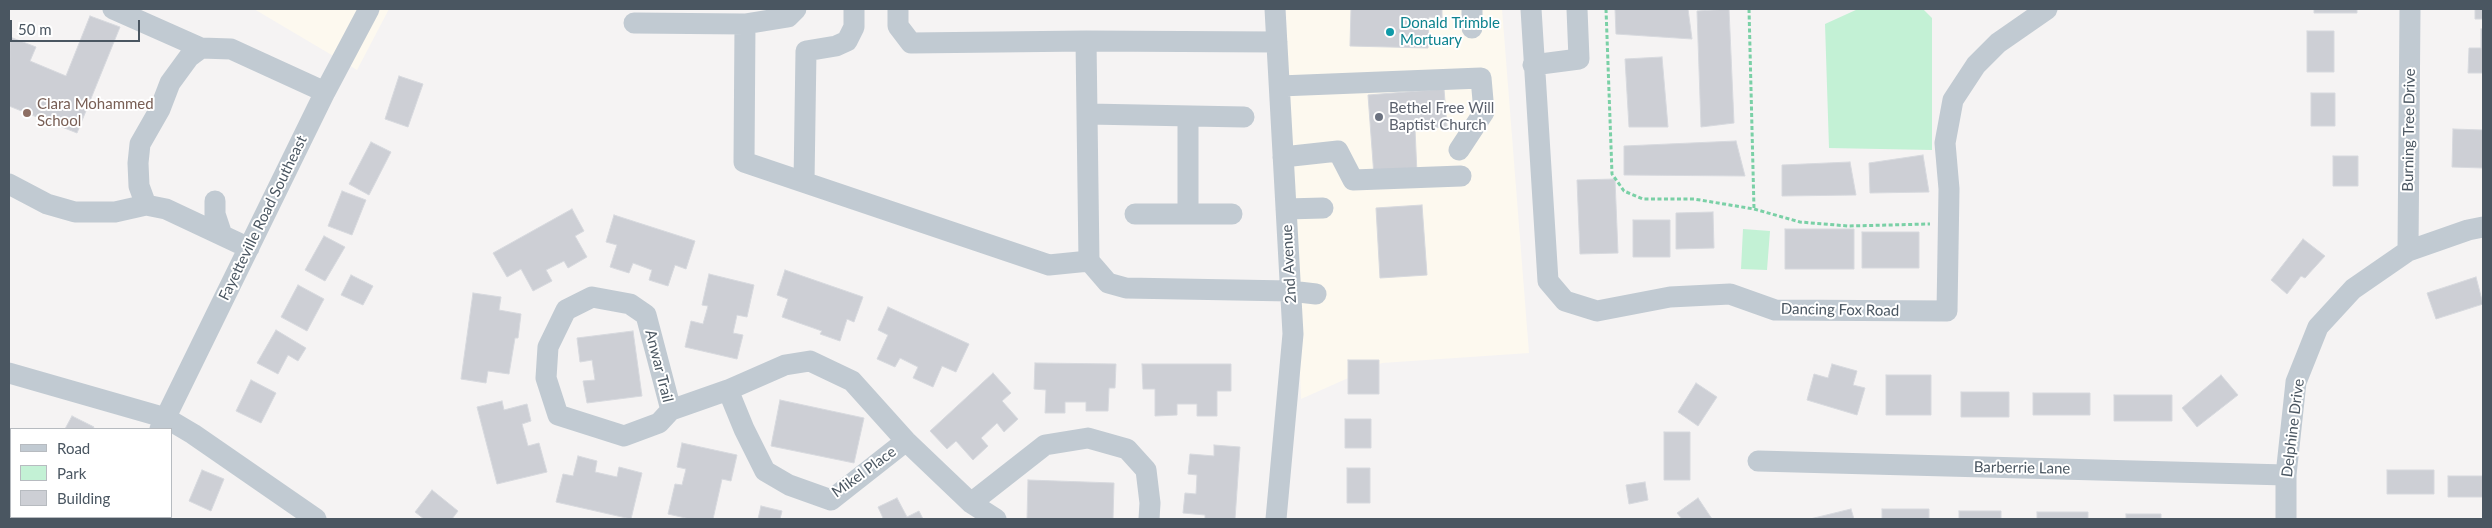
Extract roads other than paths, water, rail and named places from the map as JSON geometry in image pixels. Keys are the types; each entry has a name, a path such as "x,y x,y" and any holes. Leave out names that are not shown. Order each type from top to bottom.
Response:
{"street":[{"path":"113,9 201,48 231,49 326,92"},
{"name":"Fayetteville Road Southeast","path":"163,423 326,92 369,9"},
{"path":"634,23 745,24 788,17 796,9"},
{"path":"804,182 806,51 836,46 847,41 854,27 854,9"},
{"path":"898,9 898,26 911,43 1086,41 1277,42"},
{"name":"2nd Avenue","path":"1275,9 1293,334 1276,519"},
{"name":"Dancing Fox Road","path":"1531,9 1548,281 1565,301 1597,311 1670,297 1730,294 1775,310 1947,311 1949,188 1945,143 1953,100 1976,65 1998,43 2047,9"},
{"path":"1533,65 1579,59 1577,9"},
{"name":"Burning Tree Drive","path":"2408,251 2410,9"},
{"path":"745,24 744,162 1049,265 1089,261"},
{"path":"1086,41 1089,261 1108,283 1126,288 1290,291 1316,294"},
{"path":"146,205 139,186 138,163 140,144 160,109 170,83 189,57 201,48"},
{"path":"1280,86 1481,78 1484,112 1459,150"},
{"path":"1088,114 1244,117"},
{"path":"1188,116 1188,214"},
{"path":"1284,157 1338,151 1353,180 1461,176"},
{"path":"9,184 47,204 75,212 115,212 146,205 166,209 249,248"},
{"path":"215,201 215,214 222,235"},
{"path":"1286,209 1324,208"},
{"path":"1135,214 1232,214"},
{"name":"Delphine Drive","path":"2286,519 2286,474 2296,382 2318,328 2353,288 2408,251 2468,230 2483,227"},
{"name":"Anwar Trail","path":"671,410 646,315 630,304 592,297 566,310 548,347 546,378 558,415 624,436 659,424 671,410 728,390 785,365 810,362 852,380 906,441 971,503 996,519"},
{"path":"9,373 194,434 316,519"},
{"name":"Mikel Place","path":"728,390 744,429 765,471 789,485 831,500 906,441"},
{"path":"971,503 1045,445 1088,438 1127,449 1146,470 1150,503 1149,519"},
{"name":"Barberrie Lane","path":"1758,461 2286,474"}],"place":[{"name":"Donald Trimble Mortuary","path":"1390,32"},
{"name":"Clara Mohammed School","path":"27,113"},
{"name":"Bethel Free Will Baptist Church","path":"1379,117"}]}
